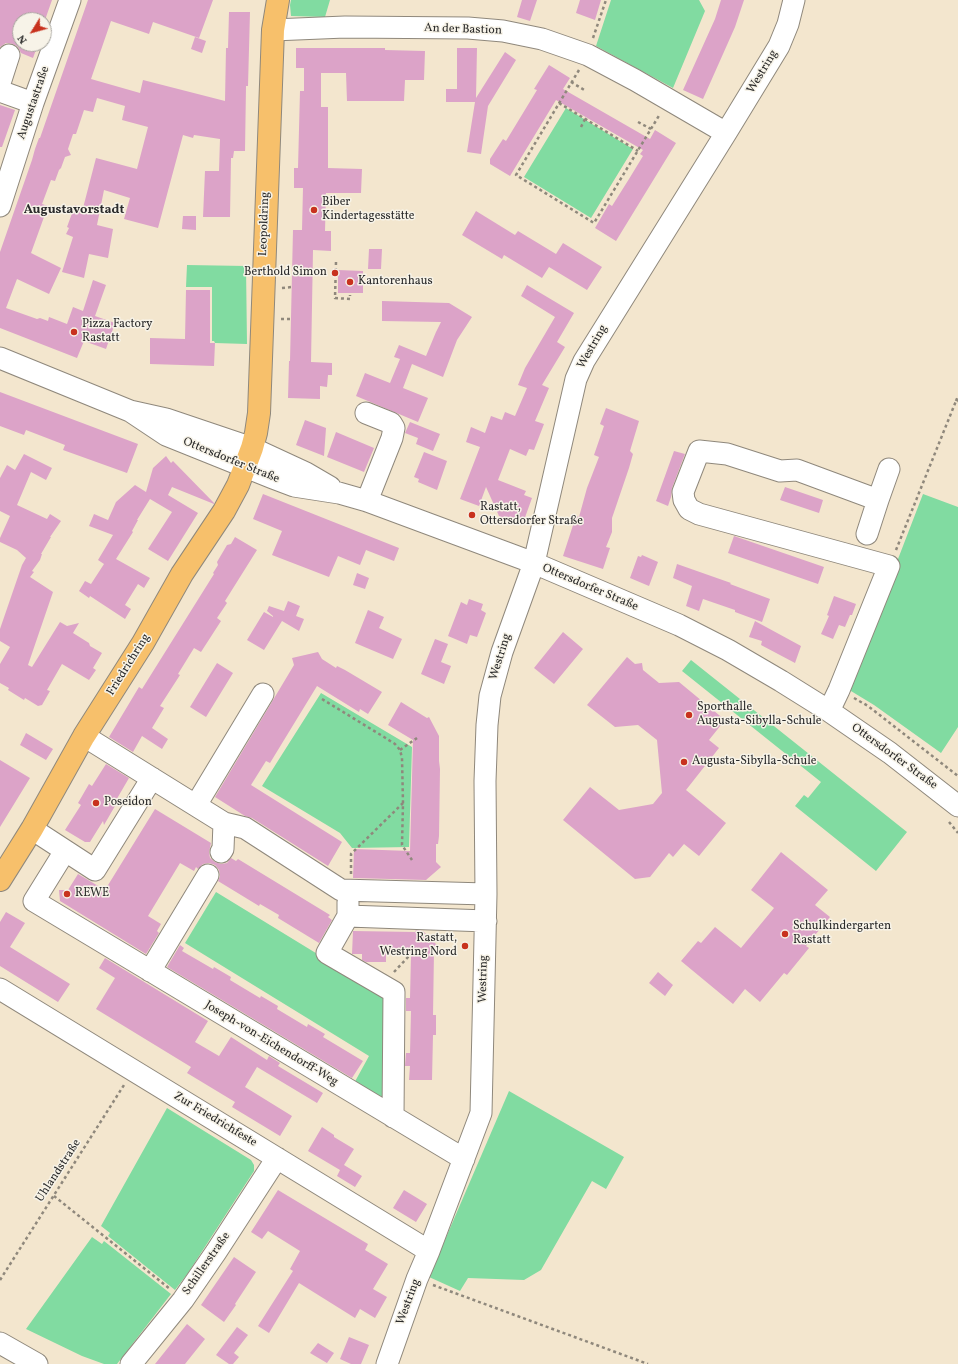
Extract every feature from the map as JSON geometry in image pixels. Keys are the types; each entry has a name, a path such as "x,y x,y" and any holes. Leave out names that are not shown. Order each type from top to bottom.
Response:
{"main road":[{"name":"Leopoldring","path":"249,458 256,434 259,406 272,30 278,0"},
{"name":"Friedrichring","path":"0,880 32,829 84,736 143,643 182,574 224,511 238,485 249,458"}],"street":[{"name":"Augustastraße","path":"0,206 33,103 70,0"},
{"name":"Westring","path":"387,1364 417,1279 481,1113 486,921 485,781 487,725 490,696 502,652 534,563 576,379 584,361 726,134 779,46 788,24 794,0"},
{"name":"An der Bastion","path":"272,30 345,27 468,28 496,30 542,39 588,55 726,134"},
{"path":"0,83 9,55"},
{"path":"0,91 33,103"},
{"name":"Ottersdorfer Straße","path":"0,358 130,411 166,419 249,458 306,472 339,493 367,501 534,563 679,626 728,650 829,710 890,753 951,811"},
{"path":"366,413 391,423 394,428 392,438 367,501"},
{"path":"829,710 839,690 890,566 699,514 689,508 684,500 683,492 699,451 727,454 780,471 797,470 878,500"},
{"path":"867,534 889,469"},
{"path":"196,805 263,694"},
{"path":"84,736 224,823 245,828 341,890 486,894"},
{"path":"32,829 95,870 152,778"},
{"path":"221,852 223,849 224,823"},
{"name":"Joseph-von-Eichendorff-Weg","path":"65,851 34,902 464,1159"},
{"path":"150,971 208,874"},
{"path":"350,890 348,916 327,953 394,992 393,1117"},
{"path":"348,916 486,921"},
{"name":"Zur Friedrichfeste","path":"0,990 429,1251"},
{"name":"Schillerstraße","path":"131,1364 183,1300 277,1158"},
{"path":"0,1343 37,1364"}],"path":[{"path":"606,0 588,55 516,175 594,223 669,100"},
{"path":"571,82 586,91"},
{"path":"559,103 638,151"},
{"path":"581,127 585,119"},
{"path":"638,122 651,129"},
{"path":"336,262 335,298 350,299 350,295"},
{"path":"890,566 958,396"},
{"path":"839,690 868,706 958,776"},
{"path":"322,699 395,744 400,750 402,758 403,803 402,846 412,860"},
{"path":"400,750 417,738"},
{"path":"350,890 351,854 403,803"},
{"path":"951,811 958,833"},
{"name":"Uhlandstraße","path":"0,1280 134,1071"},
{"path":"54,1196 183,1300"},
{"path":"417,1279 648,1364"}],"green space":[{"path":"291,0 330,0 325,17 291,16"},
{"path":"611,0 699,0 705,11 673,88 596,46"},
{"path":"566,108 633,149 591,218 524,177"},
{"path":"187,265 246,266 247,344 215,343 212,341 212,287 186,287"},
{"path":"923,494 958,507 958,727 941,753 874,705 846,688"},
{"path":"691,660 907,832 876,871 795,806 804,795 808,798 821,782 682,671"},
{"path":"321,693 412,747 409,847 352,848 340,833 262,786"},
{"path":"216,892 373,988 383,998 388,1007 383,1105 352,1087 369,1056 185,943"},
{"path":"509,1091 624,1157 606,1189 592,1181 541,1270 524,1280 468,1278 460,1291 429,1277"},
{"path":"167,1108 251,1160 254,1165 254,1171 188,1273 175,1290 108,1236 110,1233 101,1226"},
{"path":"92,1237 102,1244 104,1241 171,1294 117,1364 104,1364 82,1356 26,1329"}],"building":[{"path":"0,0 52,0 48,12 12,12 12,44 6,43 0,47"},
{"path":"88,0 213,0 199,38 153,22 149,34 111,21 91,79 140,93 143,80 225,101 226,48 228,48 229,12 250,12 248,86 246,86 245,151 234,151 233,158 231,158 230,217 203,217 205,171 219,171 220,139 194,135 193,138 183,135 158,228 124,219 130,198 104,190 97,225 113,229 108,258 89,254 84,278 62,272 73,237 66,234 75,205 83,208 96,158 137,169 148,127 122,120 125,106 97,98 93,112 84,110 76,134 73,134 68,149 71,155 65,157 55,181 51,180 42,204 48,206 31,253 61,268 49,294 17,279 6,308 37,319 40,318 48,321 49,317 67,324 73,307 83,311 93,280 106,285 95,316 115,323 106,349 84,341 77,358 0,328 0,252"},
{"path":"522,0 537,0 530,21 517,17"},
{"path":"580,0 601,0 595,20 576,13"},
{"path":"721,0 744,0 735,27 703,99 683,90 715,19"},
{"path":"195,37 206,41 202,53 191,49"},
{"path":"296,48 385,48 385,50 425,51 424,80 405,80 404,101 347,101 346,73 321,73 321,107 328,107 328,168 362,169 361,193 326,193 325,231 331,231 331,251 313,250 311,362 332,363 332,375 328,375 327,387 320,386 320,399 288,398 293,230 302,230 303,188 294,188 294,168 298,168 300,91 304,91 304,68 296,68"},
{"path":"457,48 477,48 476,98 505,52 516,60 488,106 481,154 467,152 475,102 446,102 446,89 457,89"},
{"path":"20,52 35,52 33,58"},
{"path":"549,65 570,78 563,89 650,139 655,130 676,143 616,241 595,228 609,204 612,206 629,179 643,156 640,154 643,150 556,100 510,176 490,164 490,159 503,139 506,141 537,90 534,89"},
{"path":"0,105 15,110 2,147 0,147"},
{"path":"476,211 515,235 518,231 556,254 563,243 602,267 587,290 549,267 542,278 504,255 502,259 462,235"},
{"path":"183,216 196,216 196,230 182,229"},
{"path":"369,249 382,249 381,269 368,269"},
{"name":"Kantorenhaus","path":"338,270 363,271 363,293 338,293"},
{"path":"527,285 574,313 557,342 565,347 542,385 549,388 535,421 544,424 534,450 529,449 526,456 510,449 498,480 526,491 524,495 532,498 523,523 510,518 504,519 499,516 486,487 479,506 460,499 480,447 466,442 471,427 485,433 491,416 502,420 505,412 515,416 527,388 518,385 525,368 555,317 521,296"},
{"path":"186,290 210,290 210,343 215,343 214,366 150,364 150,338 185,339"},
{"path":"382,301 449,303 472,317 457,340 443,377 412,364 403,388 428,398 418,422 356,396 365,373 390,383 400,359 394,357 399,345 426,356 441,322 382,321"},
{"path":"0,392 138,444 127,473 63,450 65,445 26,430 24,435 0,426"},
{"path":"606,408 639,421 630,451 633,454 612,518 612,532 606,547 610,548 603,569 563,556 576,516 579,517 587,488 599,457 594,455 604,426 600,424"},
{"path":"305,420 326,428 324,456 296,445"},
{"path":"410,422 440,434 433,451 416,444 418,438 405,433"},
{"path":"336,432 374,448 364,472 327,457"},
{"path":"674,451 685,454 672,488 668,506 656,501"},
{"path":"424,452 447,461 437,490 418,482 419,479 414,477"},
{"path":"24,454 52,468 46,480 31,472 17,505 47,519 50,514 61,521 50,537 41,554 40,560 32,571 34,572 30,577 53,592 28,665 32,667 60,622 67,626 79,623 73,633 102,653 93,668 96,670 89,680 62,664 47,690 50,691 42,705 38,706 25,698 24,700 0,683 0,664 10,647 0,641 0,629 22,565 26,558 17,550 0,542 0,538 10,516 0,511 0,478 7,465 15,470"},
{"path":"166,456 171,463 173,461 214,504 172,487 168,495 198,513 168,561 148,549 172,512 150,499 137,520 132,531 133,532 116,559 150,578 144,588 138,584 125,605 131,609 125,619 90,596 89,598 79,591 85,581 91,584 104,564 98,560 113,535 89,526 94,514 108,520 116,502 135,485 146,492 153,468"},
{"path":"785,487 823,500 819,513 780,500"},
{"path":"263,494 399,548 394,561 366,550 360,565 338,556 329,577 272,555 282,531 253,519"},
{"path":"734,536 824,567 818,584 728,553"},
{"path":"235,537 257,550 225,601 227,603 217,618 221,621 201,652 194,648 178,674 180,675 160,706 164,708 152,728 168,739 162,749 142,736 133,752 109,737 139,687 142,689 214,574 213,573 218,565 217,562 227,545 231,544"},
{"path":"642,555 658,562 649,586 630,578 638,556 641,557"},
{"path":"677,564 731,583 730,584 770,599 762,622 735,612 735,610 703,599 699,611 686,606 692,586 673,578"},
{"path":"357,573 369,578 365,589 353,585"},
{"path":"834,596 856,604 845,627 839,625 833,639 821,634 829,616 827,615"},
{"path":"469,599 483,604 481,610 486,613 477,637 470,635 467,644 448,636 461,602 467,605"},
{"path":"288,601 300,606 296,616 304,619 299,631 282,621 264,650 247,640 264,612 273,617 267,611 269,606 284,611"},
{"path":"368,610 384,617 379,628 402,639 393,659 355,643"},
{"path":"755,621 801,646 795,663 761,645 762,641 749,637"},
{"path":"563,632 583,649 554,684 534,668"},
{"path":"435,639 448,644 441,662 451,666 444,684 421,674"},
{"path":"318,652 322,659 336,668 337,666 345,670 382,692 368,714 360,709 359,712 317,686 270,763 266,761 251,785 342,842 328,866 252,818 245,816 215,797 294,665 292,658"},
{"name":"Augusta-Sibylla-Schule","path":"627,657 635,664 642,663 643,670 659,683 679,682 725,720 709,740 719,748 686,790 726,823 699,856 684,844 673,857 669,853 650,877 635,879 563,820 590,787 619,810 653,804 662,793 657,740 638,725 615,727 587,705"},
{"path":"217,663 233,673 206,717 190,707"},
{"path":"401,702 427,718 429,717 439,736 439,836 438,844 436,844 436,862 441,867 426,880 353,878 354,849 410,851 413,740 388,725"},
{"path":"26,733 53,749 46,760 20,745"},
{"path":"0,760 30,778 0,827"},
{"name":"Poseidon","path":"106,764 129,778 104,825 103,821 90,842 85,842 65,830 81,805 78,803 89,784 92,786"},
{"path":"155,809 211,843 209,852 210,858 215,862 221,864 227,863 231,858 236,861 238,859 330,915 328,917 332,920 319,943 278,918 279,915 260,904 259,906 218,881 220,876 219,870 215,865 209,863 203,864 198,869 196,867 194,871 180,863 148,916 161,924 157,931 159,933 146,954 60,901 59,890 68,890 78,874 105,890"},
{"name":"Schulkindergarten Rastatt","path":"781,852 828,890 815,905 830,917 806,946 809,948 787,975 784,973 760,1002 745,989 733,1004 681,961 698,941 701,943 715,927 741,948 774,908 751,890"},
{"path":"6,912 25,923 10,947 70,984 58,1002 0,966 0,922"},
{"path":"416,930 423,931 439,947 434,951 433,1015 436,1015 436,1035 433,1035 432,1080 409,1080 410,1066 405,1066 406,1053 410,1053 411,1011 406,1011 406,998 410,998 411,955 386,954 386,962 366,962 362,960 362,954 352,954 353,931 415,932"},
{"path":"180,945 184,948 182,951 213,969 214,967 231,977 230,980 260,998 261,996 278,1006 277,1009 307,1027 308,1024 325,1034 323,1037 363,1061 352,1078 167,967"},
{"path":"105,958 208,1021 195,1042 219,1056 231,1037 267,1060 269,1056 280,1063 278,1066 323,1093 317,1103 257,1067 245,1087 292,1116 280,1136 232,1107 235,1102 187,1073 191,1067 96,1009 115,978 99,968"},
{"path":"658,972 673,985 665,996 649,983"},
{"path":"322,1127 334,1135 334,1137 354,1149 344,1165 362,1176 355,1187 337,1176 340,1170 308,1151"},
{"path":"278,1190 368,1244 365,1250 388,1264 373,1289 387,1297 375,1318 360,1309 355,1318 299,1283 269,1333 258,1326 293,1271 290,1269 300,1251 268,1231 262,1239 251,1232"},
{"path":"404,1190 427,1204 416,1222 393,1208"},
{"path":"234,1257 256,1272 224,1322 201,1305"},
{"path":"187,1324 205,1339 185,1364 155,1364"},
{"path":"237,1327 248,1335 234,1353 239,1357 233,1364 229,1364 216,1355"},
{"path":"349,1337 369,1345 361,1364 351,1364 340,1359"},
{"path":"318,1343 334,1353 327,1363 310,1353"}],"place":[{"name":"Biber Kindertagesstätte","path":"314,210"},
{"name":"Berthold Simon","path":"335,273"},
{"name":"Kantorenhaus","path":"350,282"},
{"name":"Pizza Factory Rastatt","path":"74,332"},
{"name":"Rastatt, Ottersdorfer Straße","path":"472,515"},
{"name":"Sporthalle Augusta-Sibylla-Schule","path":"689,715"},
{"name":"Augusta-Sibylla-Schule","path":"684,762"},
{"name":"Poseidon","path":"96,803"},
{"name":"REWE","path":"67,894"},
{"name":"Schulkindergarten Rastatt","path":"785,934"},
{"name":"Rastatt, Westring Nord","path":"465,946"}],"district":[{"name":"Augustavorstadt","path":"74,211"}]}
